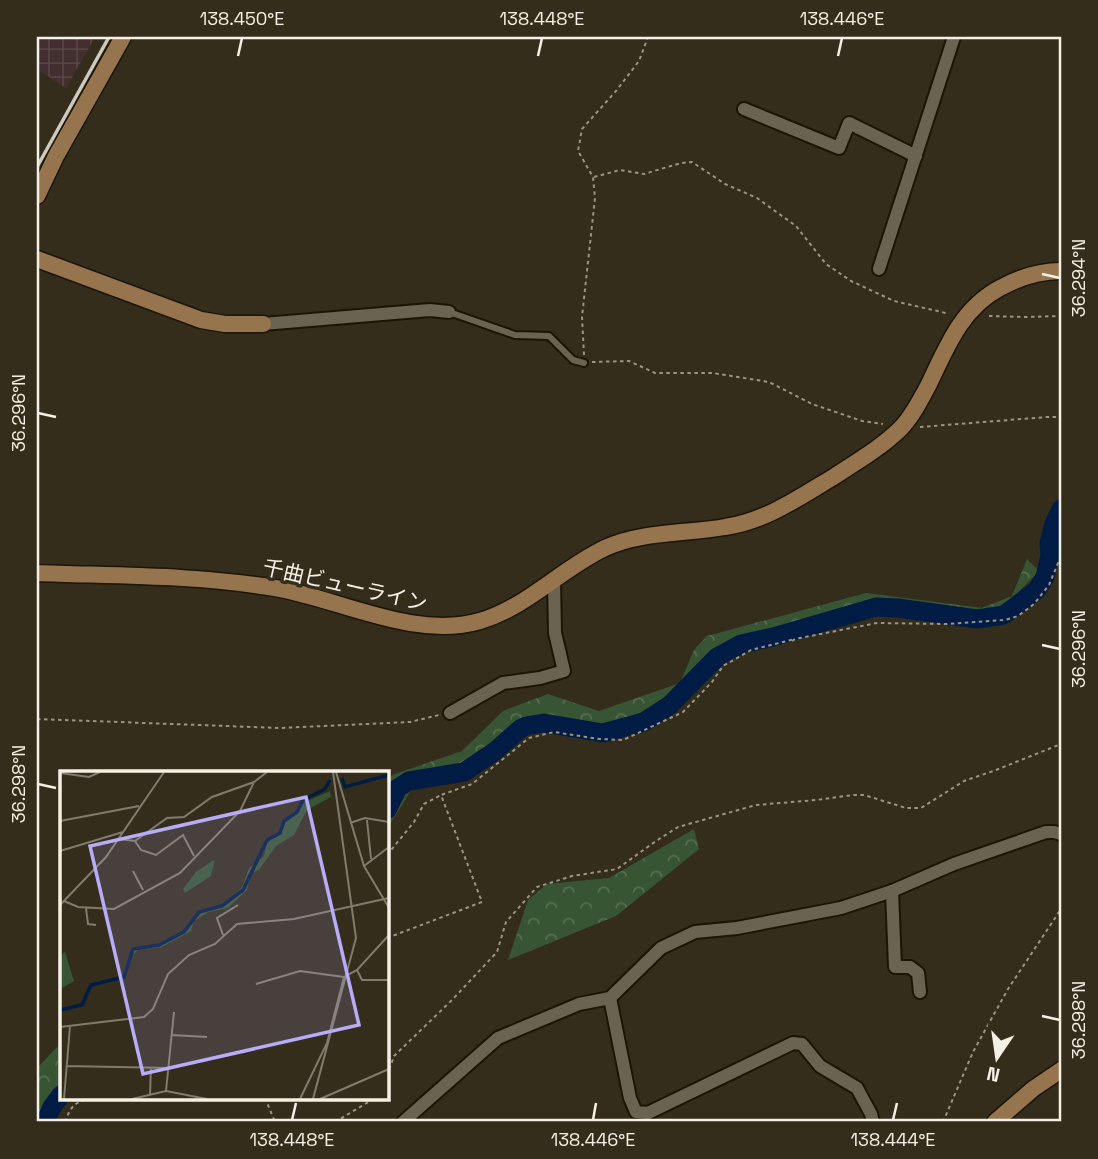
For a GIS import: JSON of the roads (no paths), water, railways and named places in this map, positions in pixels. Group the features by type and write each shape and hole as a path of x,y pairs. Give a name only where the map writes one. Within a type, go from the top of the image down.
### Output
{"street":[{"path":"37,196 56,156 123,37"},
{"path":"879,269 954,37"},
{"path":"744,109 839,148 849,123 916,156"},
{"path":"37,259 201,320 225,324 263,324 430,310 449,312"},
{"name":"千曲ビューライン","path":"37,573 194,579 253,585 277,588 428,626 477,622 529,598 586,559 624,541 744,523 788,505 866,457 902,427 918,405 956,328 975,305 989,294 1027,275 1061,271"},
{"path":"450,713 503,683 540,678 564,671 555,633 554,580"},
{"path":"402,1122 498,1038 579,1004 610,998 661,948 695,932 749,926 841,908 1046,832 1061,834"},
{"path":"892,891 895,967 910,967 918,973 920,992"},
{"path":"610,998 630,1098 636,1111 648,1113 793,1043 802,1044 820,1066 857,1088 873,1122"},
{"path":"995,1122 1033,1089 1061,1070"}],"lane":[{"path":"449,312 515,335 549,336 573,360 584,363"}],"waterway":[{"path":"388,808 398,788 409,781 464,772 526,726 544,723 603,733 644,722 670,705 717,657 741,644 876,607 977,619 1004,615 1037,590 1045,577 1050,555 1049,543 1061,509"},
{"path":"45,1122 60,1096"}],"railway":[{"path":"37,167 109,37"}]}
